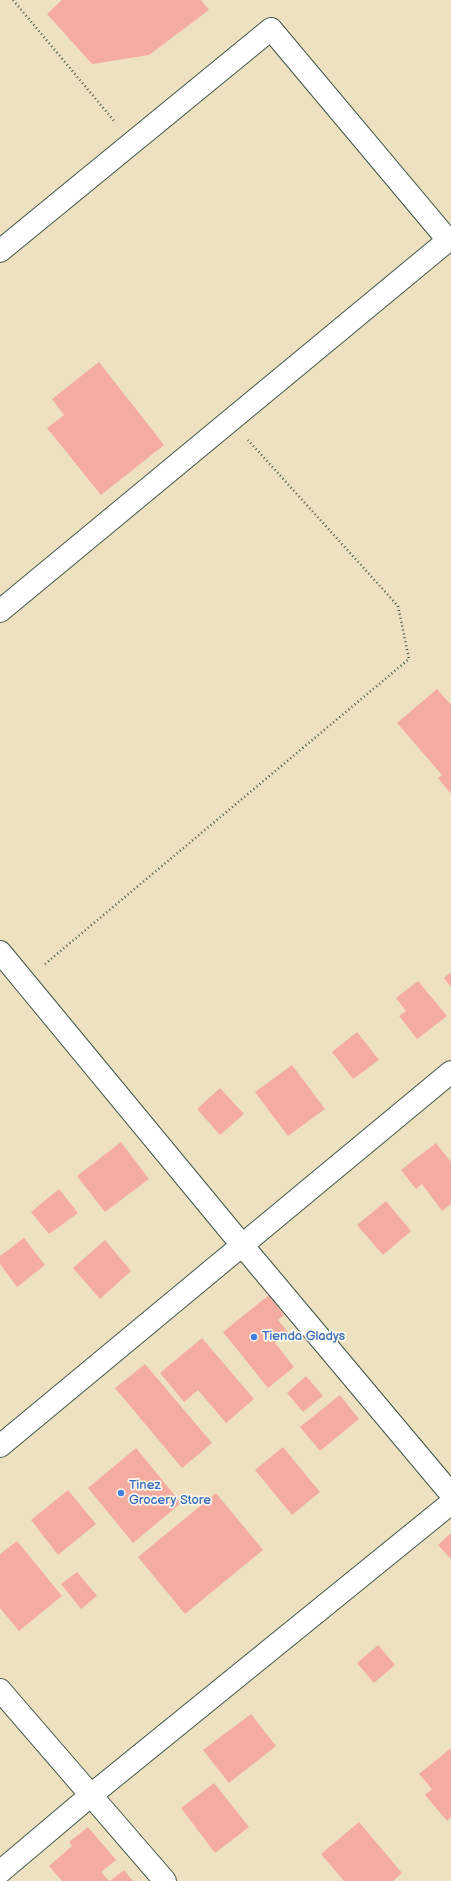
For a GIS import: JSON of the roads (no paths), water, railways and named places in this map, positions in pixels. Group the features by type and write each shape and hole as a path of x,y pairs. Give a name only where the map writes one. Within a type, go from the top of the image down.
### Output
{"street":[{"path":"0,250 271,29 450,239 0,611"},
{"path":"0,952 242,1245 451,1494"},
{"path":"0,1446 451,1072"},
{"path":"0,1872 90,1796 451,1503"},
{"path":"0,1690 165,1881"}],"place":[{"name":"Tienda Gladys","path":"254,1337"},
{"name":"Tinez Grocery Store","path":"121,1493"}]}
